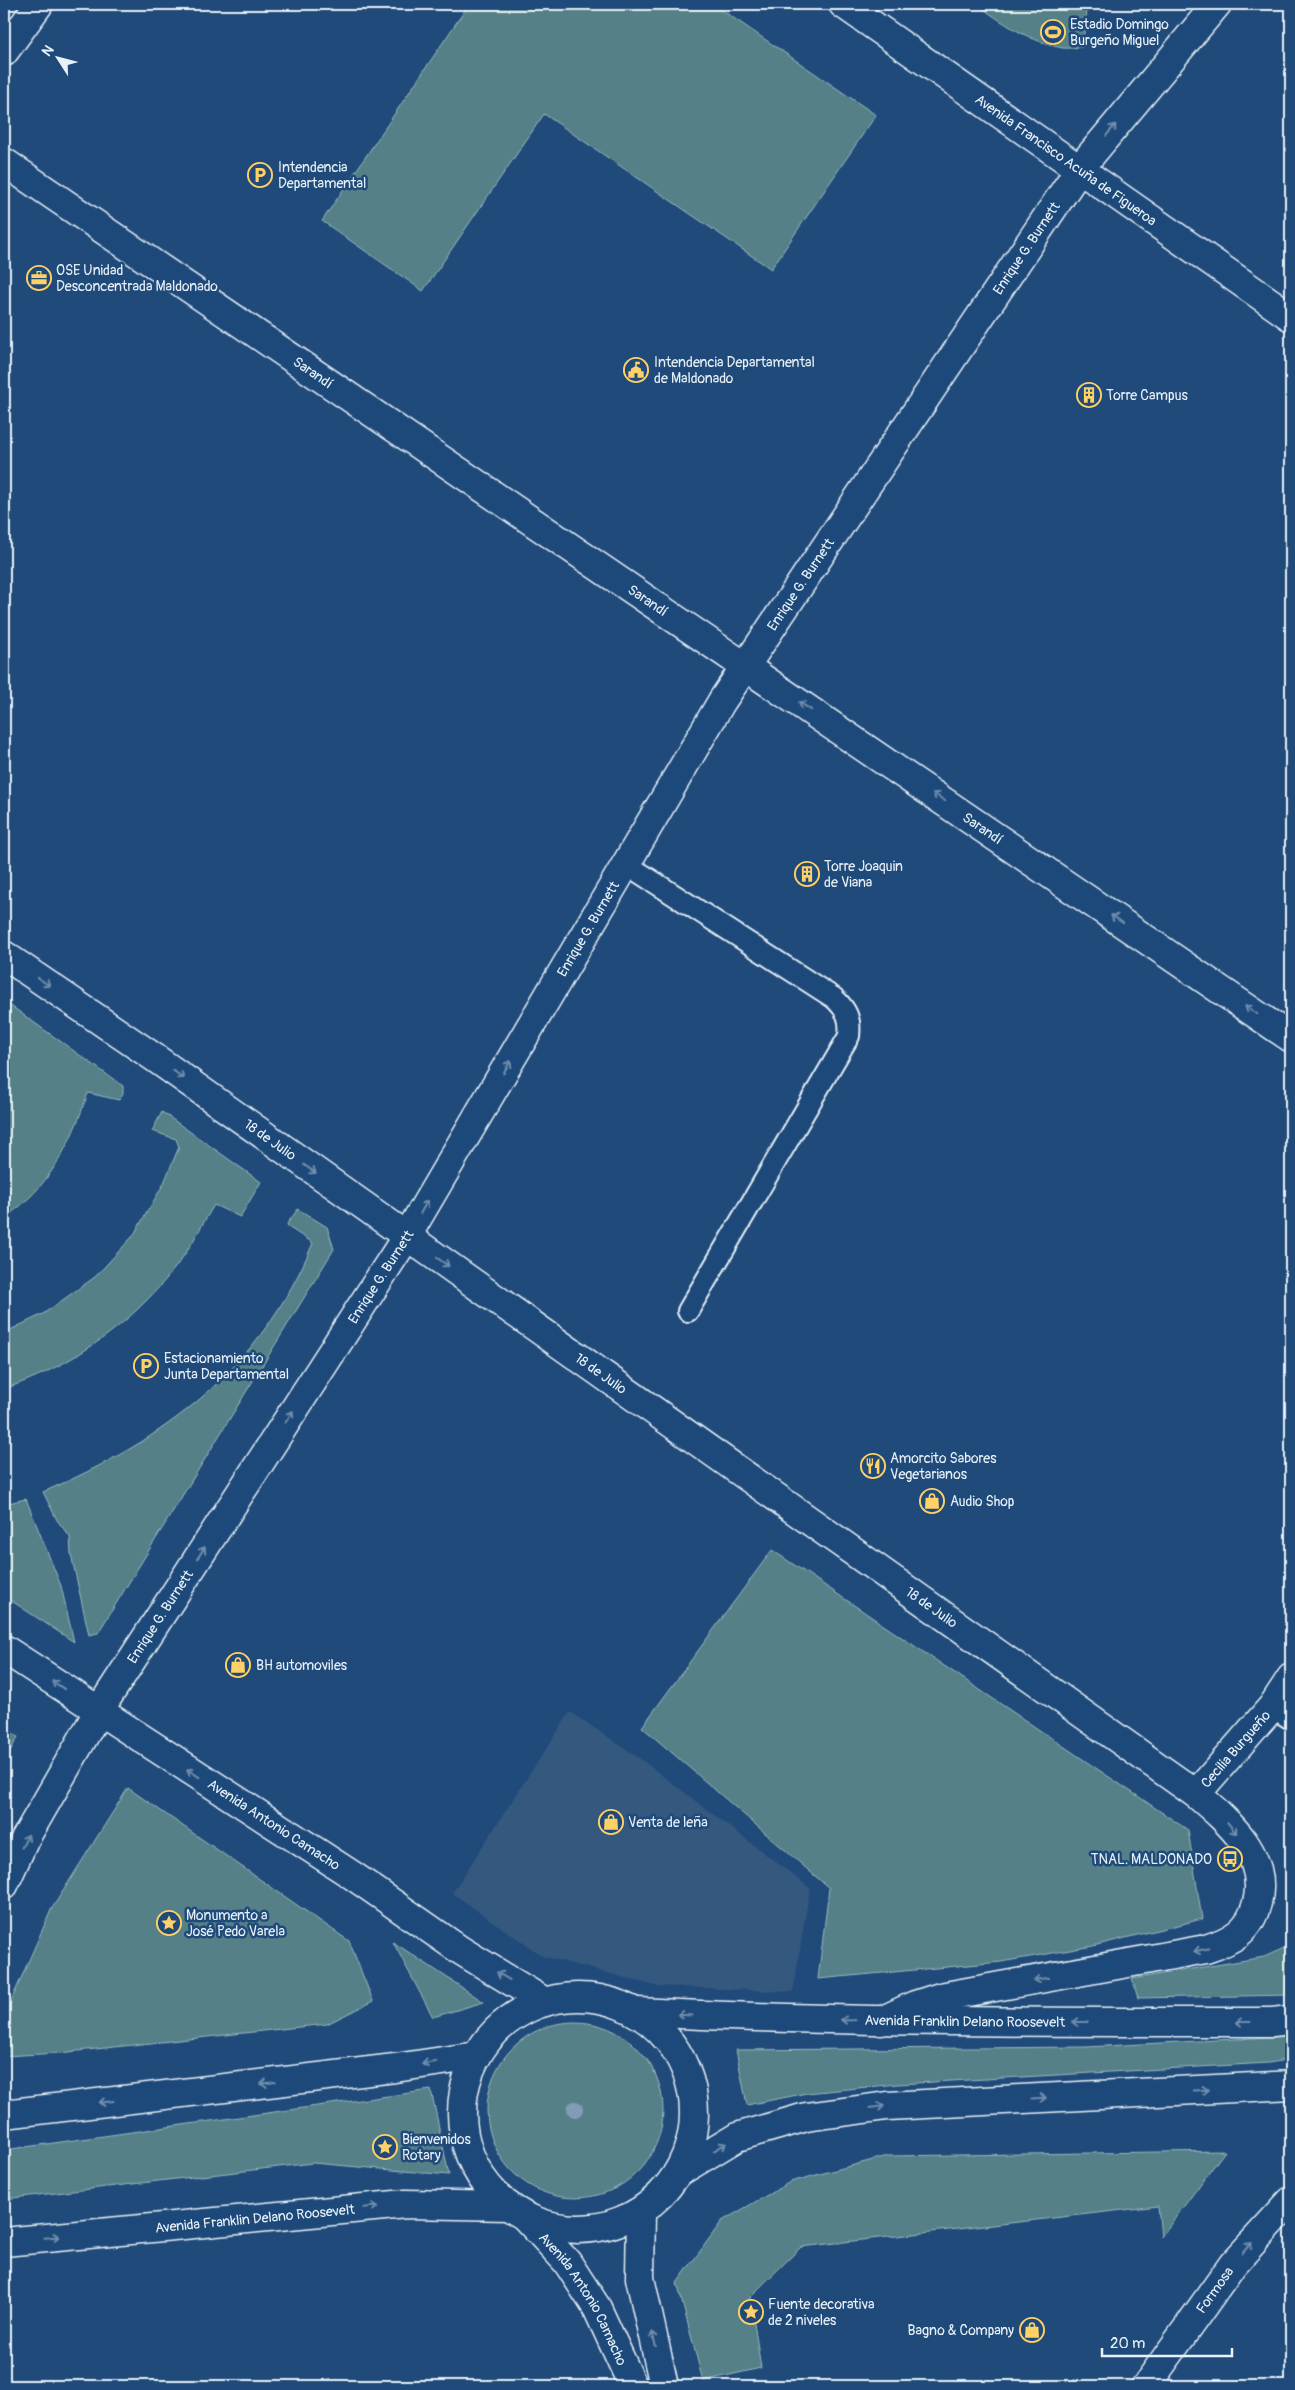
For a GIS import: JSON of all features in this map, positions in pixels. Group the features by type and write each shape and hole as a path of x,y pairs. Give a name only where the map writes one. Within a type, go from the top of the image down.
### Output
{"street":[{"path":"4,52 39,4"},
{"name":"Avenida Francisco Acuña de Figueroa","path":"843,4 1291,316"},
{"name":"Enrique G. Burnett","path":"4,1885 25,1839 98,1712 407,1236 722,701 1080,168 1217,4"},
{"name":"Sarandí","path":"4,162 1291,1038"},
{"name":"18 de Julio","path":"4,955 407,1236 1196,1794 1224,1818 1249,1849 1258,1870 1259,1893 1255,1912 1238,1935 1226,1943 1206,1950 940,1997 916,2005 881,2021"},
{"name":"Avenida Antonio Camacho","path":"4,1649 98,1712 352,1875 460,1950 545,2002"},
{"name":"Cecilia Burgueño","path":"1196,1794 1282,1713 1291,1678"},
{"name":"Avenida Antonio Camacho","path":"633,2386 597,2308 567,2262 484,2182 469,2153 462,2120 465,2087 477,2056 494,2033 518,2014 545,2002 576,1996 608,2000 637,2012"},
{"path":"637,2012 665,2036 685,2066 694,2101 692,2138 678,2172"},
{"name":"Avenida Franklin Delano Roosevelt","path":"637,2012 740,2018 881,2021 1272,2022 1291,2020"},
{"path":"4,2114 395,2068 477,2056"},
{"path":"678,2172 737,2137 806,2116 887,2106 1291,2085"},
{"name":"Avenida Franklin Delano Roosevelt","path":"4,2242 406,2204 517,2212 578,2230 611,2225 641,2211 662,2193 678,2172"},
{"name":"Formosa","path":"1146,2386 1233,2264 1291,2201"},
{"path":"641,2211 640,2278 664,2386"}],"lane":[{"path":"626,864 834,998 845,1008 850,1023 849,1036 688,1310"}],"shaded area":[{"name":"Venta de leña","path":"570,1712 638,1757 810,1888 793,1992 656,1986 542,1956 452,1893"}],"green space":[{"path":"469,4 713,4 876,115 771,269 544,114 423,291 322,221"},
{"name":"Estadio Domingo Burgeño Miguel","path":"977,4 1088,4 1082,47 1063,48 1040,42 1006,25"},
{"path":"4,1001 123,1086 123,1094 119,1100 88,1093 74,1129 57,1163 34,1193 4,1218"},
{"path":"162,1112 261,1182 240,1217 214,1205 189,1248 168,1277 127,1319 81,1353 31,1379 4,1389 4,1333 43,1314 95,1277 133,1236 163,1185 179,1147 176,1139 152,1131"},
{"path":"298,1209 327,1227 334,1249 98,1633 89,1635 71,1554 70,1537 57,1520 43,1492 88,1472 130,1449 169,1424 204,1395 237,1363 266,1328 291,1288 313,1243 288,1227 287,1224"},
{"path":"26,1499 61,1586 74,1642 4,1596 4,1504"},
{"path":"772,1550 1188,1830 1202,1919 1093,1946 1001,1962 818,1979 829,1888 642,1727"},
{"path":"4,1727 18,1737 4,1762"},
{"path":"128,1788 349,1941 373,2001 327,2024 59,2053 4,2056 4,2017 51,1910"},
{"path":"393,1942 484,2002 433,2017"},
{"path":"1291,1945 1291,1995 1138,1998 1132,1979 1264,1957"},
{"path":"566,2022 584,2022 609,2028 624,2036 638,2047 649,2061 657,2076 662,2093 662,2127 657,2144 649,2159 638,2173 624,2184 601,2195 584,2198 566,2198 541,2192 526,2184 512,2173 501,2159 490,2136 487,2119 487,2101 493,2076 501,2061 512,2047 526,2036 549,2025"},
{"path":"1291,2036 1291,2059 1269,2063 898,2084 807,2093 747,2105 736,2050 1086,2047"},
{"path":"431,2090 449,2175 313,2163 4,2199 4,2150"},
{"path":"1225,2151 1161,2237 1158,2206 801,2247 750,2297 761,2368 703,2381 677,2283 722,2221 790,2182 888,2156"}],"place":[{"name":"Estadio Domingo Burgeño Miguel","path":"1053,32"},
{"name":"Intendencia Departamental","path":"260,175"},
{"name":"OSE Unidad Desconcentrada Maldonado","path":"39,278"},
{"name":"Intendencia Departamental de Maldonado","path":"636,370"},
{"name":"Torre Campus","path":"1089,395"},
{"name":"Torre Joaquin de Viana","path":"807,874"},
{"name":"Estacionamiento Junta Departamental","path":"146,1366"},
{"name":"Amorcito Sabores Vegetarianos","path":"873,1466"},
{"name":"Audio Shop","path":"932,1501"},
{"name":"BH automoviles","path":"238,1665"},
{"name":"Venta de leña","path":"611,1822"},
{"name":"TNAL. MALDONADO","path":"1230,1859"},
{"name":"Monumento a José Pedo Varela","path":"169,1923"},
{"name":"Bienvenidos Rotary","path":"385,2147"},
{"name":"Fuente decorativa de 2 niveles","path":"751,2312"},
{"name":"Bagno & Company","path":"1032,2330"}]}
